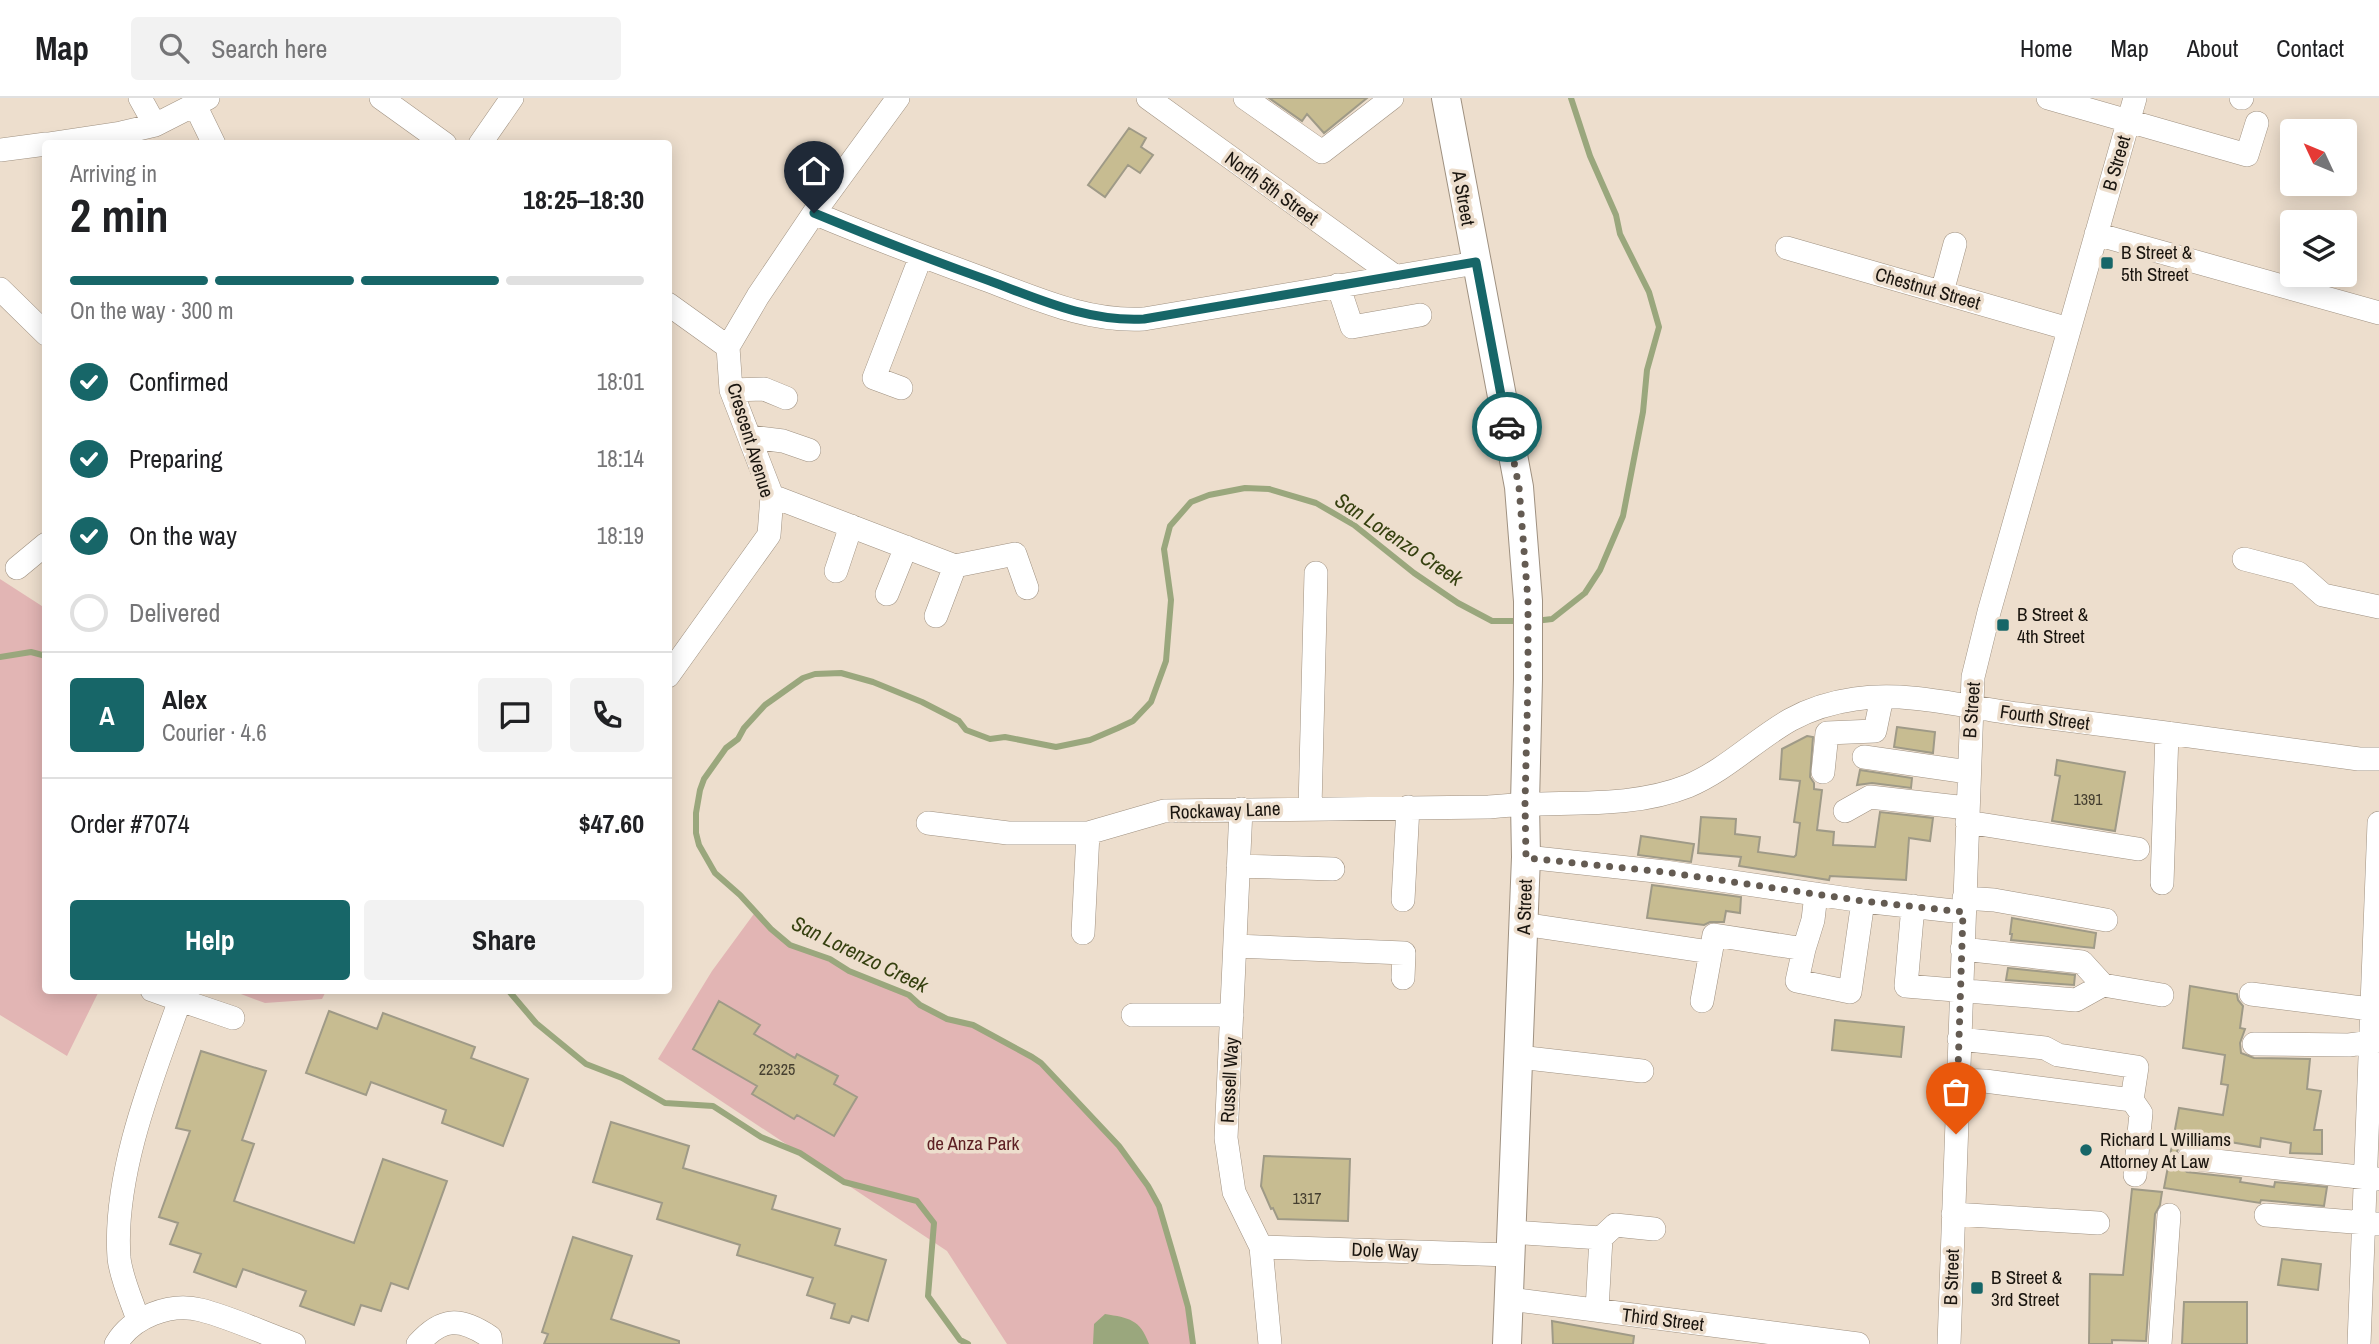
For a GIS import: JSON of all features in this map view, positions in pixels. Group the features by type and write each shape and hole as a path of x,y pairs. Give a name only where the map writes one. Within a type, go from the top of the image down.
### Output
{"main road":[{"name":"A Street","path":"1446,98 1519,487 1528,601 1526,858 1507,1344"}],"street":[{"path":"140,98 155,125"},
{"path":"381,98 439,140"},
{"path":"483,140 512,98"},
{"path":"672,307 728,347 758,296 814,213 898,98"},
{"path":"1245,98 1322,152 1392,98"},
{"path":"2048,98 2247,155 2258,122"},
{"name":"B Street","path":"1949,1344 1973,677 2134,98"},
{"name":"North 5th Street","path":"1152,99 1396,277"},
{"path":"74,140 155,125 202,102 214,140"},
{"path":"0,150 42,145"},
{"path":"814,213 921,256 1078,313 1118,320 1144,319 1476,262"},
{"path":"2096,234 2379,313"},
{"path":"1942,292 1955,244"},
{"name":"Chestnut Street","path":"1787,248 2069,329"},
{"path":"901,388 874,378 921,256"},
{"path":"1338,285 1352,327 1420,315"},
{"path":"0,289 42,330"},
{"name":"Crescent Avenue","path":"672,670 769,535 772,496 731,390 728,347"},
{"path":"731,390 764,389 786,398"},
{"path":"750,437 783,441 809,450"},
{"path":"772,496 955,566 1015,554 1027,588"},
{"path":"836,571 851,526"},
{"path":"17,568 42,547"},
{"path":"887,594 906,547"},
{"path":"2244,559 2298,573 2323,595 2379,607"},
{"path":"936,616 955,566"},
{"path":"1310,808 1316,573"},
{"path":"1827,733 1875,731 1882,697"},
{"name":"Fourth Street","path":"1525,803 1620,802 1659,796 1707,777 1788,721 1826,706 1856,699 1882,697 1911,697 2379,759"},
{"path":"1823,772 1827,733 1826,706"},
{"path":"2162,883 2167,733"},
{"path":"1864,757 1968,772"},
{"path":"1845,811 1870,797 2138,849"},
{"name":"Rockaway Lane","path":"928,823 1008,833 1087,833 1164,811 1489,807 1525,803"},
{"path":"1403,900 1408,807"},
{"name":"Russell Way","path":"1241,809 1226,1138 1234,1192 1261,1247 1270,1344"},
{"path":"2359,1344 2372,1223 2375,1041 2370,1009 2379,823"},
{"path":"1083,933 1087,833"},
{"path":"1526,858 1665,872 1913,906 1964,905 1994,900 2106,920"},
{"path":"1238,866 1333,869"},
{"path":"1816,894 1797,981 1850,992 1863,901"},
{"path":"1913,906 1906,986 2076,1000 2104,985"},
{"path":"1523,924 1558,927 1710,952"},
{"path":"1702,1002 1714,935 1804,949"},
{"path":"1235,946 1404,953 1404,978"},
{"path":"1962,949 2082,962 2104,985 2162,995"},
{"path":"163,994 233,1018"},
{"path":"2251,994 2370,1009"},
{"path":"138,1320 119,1261 120,1201 144,1101 180,1000"},
{"path":"1133,1016 1232,1015"},
{"path":"1959,1038 2045,1048 2058,1055 2137,1067 2132,1100 2141,1113 2135,1175"},
{"path":"2254,1044 2349,1045 2375,1041"},
{"path":"1518,1057 1642,1071"},
{"path":"1958,1080 2132,1100"},
{"path":"2198,1153 2372,1173"},
{"path":"1953,1214 2098,1223"},
{"path":"2160,1344 2169,1214"},
{"path":"2266,1215 2372,1223"},
{"path":"1597,1310 1601,1238 1615,1225 1654,1229"},
{"name":"Dole Way","path":"1261,1247 1510,1243 1601,1238"},
{"name":"Third Street","path":"1509,1299 1858,1344"},
{"path":"116,1344 121,1335 138,1320 166,1310 199,1309 294,1344"},
{"path":"418,1344 432,1328 450,1322 469,1324 489,1336 491,1344"}],"green space":[{"path":"0,579 42,606 42,994 98,994 67,1056 0,1015"},
{"name":"de Anza Park","path":"756,911 771,929 790,945 830,959 849,971 909,995 920,1005 947,1019 973,1025 1041,1063 1119,1146 1159,1206 1189,1308 1193,1344 1007,1344 947,1251 658,1059 712,971"},
{"path":"241,994 324,994 322,999 265,1003"}],"shaded area":[{"path":"1105,1314 1133,1321 1142,1329 1149,1344 1093,1344 1094,1324"}],"building":[{"path":"1269,98 1367,98 1324,133 1307,114 1302,121"},
{"path":"1129,128 1146,138 1141,147 1153,155 1140,173 1128,165 1105,197 1088,185"},
{"path":"1897,727 1935,732 1933,753 1894,747"},
{"path":"1807,736 1813,737 1810,777 1814,789 1822,790 1817,830 1834,832 1833,845 1875,847 1880,812 1933,818 1930,841 1909,838 1906,880 1830,876 1829,880 1739,866 1741,857 1698,853 1701,817 1736,819 1735,834 1760,837 1758,852 1794,857 1796,855 1800,823 1794,822 1800,781 1780,779 1782,749"},
{"path":"2057,760 2125,772 2115,831 2052,821 2060,776 2055,775"},
{"path":"1860,770 1912,778 1911,788 1872,783 1857,785"},
{"path":"1641,836 1694,844 1691,862 1638,855"},
{"path":"1652,885 1741,897 1740,913 1726,911 1724,922 1704,925 1647,918"},
{"path":"2012,918 2096,933 2094,948 2011,940"},
{"path":"2008,968 2075,975 2074,985 2006,980"},
{"path":"2190,986 2237,994 2243,1006 2240,1028 2245,1029 2240,1043 2241,1053 2254,1058 2310,1059 2307,1089 2321,1091 2314,1130 2322,1130 2322,1154 2290,1153 2291,1143 2261,1138 2260,1147 2200,1137 2199,1145 2184,1145 2178,1149 2175,1157 2177,1164 2187,1172 2241,1178 2240,1182 2274,1187 2275,1182 2327,1187 2324,1206 2261,1200 2260,1203 2164,1188 2179,1108 2223,1115 2228,1085 2221,1084 2225,1055 2183,1048"},
{"path":"719,1001 760,1025 754,1034 795,1058 797,1054 838,1076 834,1084 857,1097 834,1136 797,1115 794,1119 752,1094 757,1086 693,1049"},
{"path":"329,1011 377,1029 383,1013 475,1047 471,1058 528,1079 503,1146 442,1123 446,1110 371,1082 366,1095 306,1073"},
{"path":"1835,1020 1904,1027 1901,1057 1832,1050"},
{"path":"201,1051 266,1071 242,1140 254,1144 234,1201 354,1243 383,1159 447,1181 408,1289 391,1283 381,1311 361,1305 354,1325 300,1306 306,1291 243,1269 236,1287 194,1272 201,1254 170,1244 178,1223 159,1217 190,1131 176,1128"},
{"path":"611,1122 689,1146 683,1168 776,1196 772,1209 840,1229 835,1245 886,1260 868,1321 852,1316 849,1323 831,1318 835,1304 807,1295 813,1278 737,1255 740,1245 657,1219 662,1203 593,1182"},
{"path":"1264,1156 1350,1159 1348,1221 1278,1219 1261,1186"},
{"path":"2132,1189 2162,1192 2155,1214 2146,1341 2112,1340 2112,1344 2089,1344 2090,1274 2123,1275"},
{"path":"573,1237 632,1256 611,1319 679,1341 679,1344 544,1344 548,1334 542,1332"},
{"path":"2282,1259 2321,1264 2318,1290 2278,1285"},
{"path":"2184,1302 2247,1302 2247,1344 2182,1344"},
{"path":"1552,1321 1634,1336 1633,1344 1553,1344"}],"waterway":[{"name":"San Lorenzo Creek","path":"1535,621 1552,619 1585,593 1600,570 1623,516 1643,412 1647,370 1659,327 1649,292 1620,234 1616,215 1590,156 1571,98"},
{"name":"San Lorenzo Creek","path":"1193,1344 1188,1307 1159,1206 1119,1146 1041,1063 1032,1057 973,1025 947,1019 920,1005 909,995 849,971 830,959 790,945 771,929 740,895 715,873 699,845 696,813 704,779 726,748 738,739 744,728 765,705 803,678 815,674 841,673 873,682 922,702 959,721 966,730 990,739 1005,737 1056,747 1090,740 1133,721 1151,702 1166,661 1171,600 1164,549 1170,526 1191,502 1209,495 1245,488 1269,489 1316,503 1354,525 1414,573 1458,603 1492,621 1520,621"},
{"path":"0,657 31,652 42,655"},
{"path":"511,994 536,1023 586,1064 622,1078 665,1103 713,1106 761,1137 800,1153 844,1182 917,1201 934,1223 928,1296 960,1340 968,1344"}],"way so far":[{"path":"1507,427 1519,487 1528,601 1526,858 1665,872 1863,901 1963,912 1956,1134"}],"place":[{"name":"B Street & 5th Street","path":"2107,263"},
{"name":"B Street & 4th Street","path":"2003,625"},
{"name":"Richard L Williams Attorney At Law","path":"2086,1150"},
{"name":"B Street & 3rd Street","path":"1977,1288"}],"route":[{"path":"814,213 921,256 1078,313 1118,320 1144,319 1476,262 1507,427"}]}
